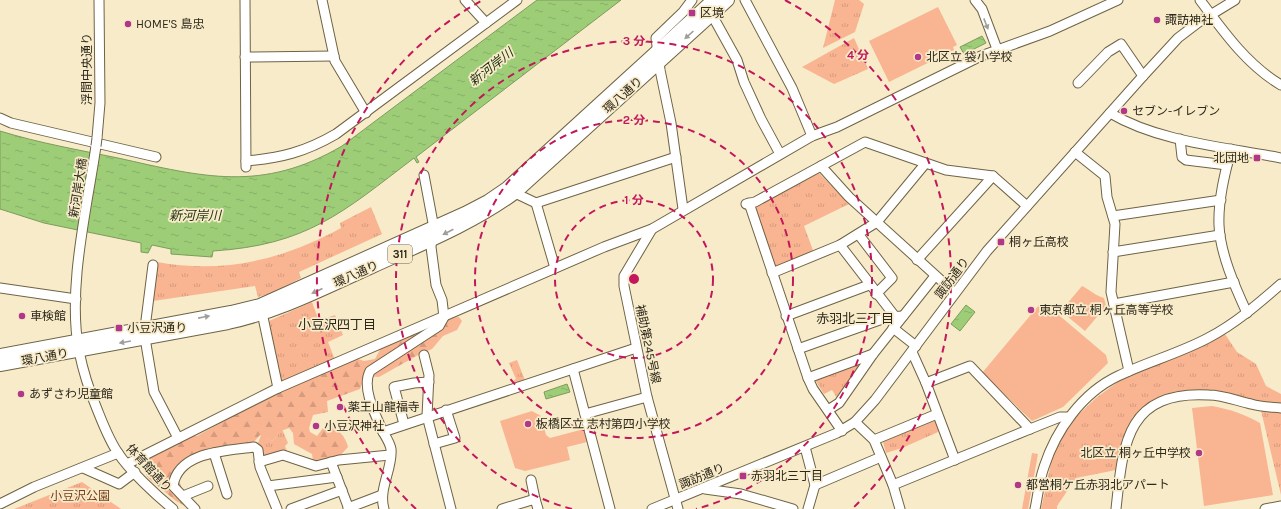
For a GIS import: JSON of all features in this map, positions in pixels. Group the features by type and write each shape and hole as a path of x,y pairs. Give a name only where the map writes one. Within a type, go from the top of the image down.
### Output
{"main road":[{"name":"環八通り","path":"432,234 508,188 713,0"},
{"name":"環八通り","path":"0,365 79,346 145,334 228,323 262,310 432,234 495,208 515,193 728,0"},
{"name":"環八通り","path":"0,355 79,346"}],"street":[{"name":"浮間中央通り","path":"98,138 100,103 99,0"},
{"path":"245,0 246,164 274,159 304,150 336,134 518,0"},
{"path":"322,0 335,61 366,113"},
{"path":"465,0 486,23"},
{"path":"685,210 659,62 657,35 684,12 692,0"},
{"path":"745,0 792,88 812,136"},
{"path":"975,0 982,10 997,49"},
{"name":"補助第245号線","path":"678,509 647,397 626,302 624,276 652,229 812,136 837,127 997,49 1050,31 1118,0"},
{"path":"1200,0 1248,59 1267,76 1281,85"},
{"name":"諏訪通り","path":"676,500 842,431 856,422 869,409 987,251 1143,76 1178,38 1235,0"},
{"path":"712,14 737,60 744,82 761,119 780,154"},
{"path":"1078,83 1108,52 1121,44 1143,76"},
{"path":"246,57 334,56"},
{"path":"1110,113 1135,126 1180,139 1281,158"},
{"path":"0,118 11,123 156,157"},
{"name":"新河岸大橋","path":"76,299 82,242 98,138"},
{"path":"1180,139 1182,156 1186,160 1226,165"},
{"path":"842,431 813,389 808,378 747,204 755,202 865,142 925,164 962,173 993,176 1027,206"},
{"path":"1231,148 1226,165 1218,224 1234,282 1247,313"},
{"path":"1075,152 1106,176 1107,198 1113,216 1115,236 1111,292 1129,371"},
{"path":"515,193 536,203 676,157"},
{"path":"772,273 840,245 877,222 925,164"},
{"path":"821,166 849,197 955,293"},
{"path":"384,509 382,495 391,448 383,432 367,386 368,376 370,371 439,326 444,317 442,300 436,285 432,234 424,175"},
{"path":"917,260 993,176"},
{"path":"1113,216 1221,200"},
{"path":"536,203 556,268"},
{"path":"127,464 278,388 556,268 652,229"},
{"path":"858,235 892,278 876,294"},
{"path":"1113,252 1220,235"},
{"path":"840,245 897,320 914,349 955,460"},
{"path":"153,265 145,334 154,392 178,438"},
{"path":"828,410 839,403 897,320 935,276"},
{"path":"1114,304 1234,282"},
{"path":"1035,509 1043,468 1051,448 1069,417 1083,402 1098,389 1129,371 1208,338 1247,313 1281,284"},
{"path":"786,316 869,285"},
{"path":"0,288 76,299"},
{"name":"体育館通り","path":"76,299 79,346 90,392 118,453 158,497 173,509"},
{"path":"262,310 278,388"},
{"path":"798,349 888,317 897,320"},
{"path":"383,432 427,416 636,348"},
{"path":"808,378 873,354"},
{"path":"424,355 429,376 427,416 451,509"},
{"path":"926,383 970,366 1030,429"},
{"path":"573,369 610,509"},
{"path":"404,424 394,387 429,382"},
{"path":"1116,509 1124,451 1130,432 1148,408 1166,399 1182,396 1209,395 1252,404 1281,408"},
{"path":"585,414 647,397"},
{"path":"434,444 455,438 446,410"},
{"path":"874,440 937,414"},
{"path":"893,486 1060,417 1069,417"},
{"path":"856,422 874,440 893,486 900,509"},
{"path":"195,509 173,486 174,477 185,465 214,453 254,446 258,450 259,462 277,509"},
{"path":"805,447 815,485 808,509"},
{"path":"0,504 34,487 118,453"},
{"path":"214,453 227,494"},
{"path":"259,462 283,455 316,466 331,462 390,455"},
{"path":"815,485 881,457"},
{"path":"331,462 349,508 382,495"},
{"path":"83,468 119,484 135,472"},
{"path":"268,486 337,477"},
{"path":"530,480 538,509"},
{"path":"183,496 208,486"},
{"path":"704,489 741,494 793,509"},
{"path":"291,509 342,490"},
{"path":"502,509 535,499"},
{"path":"652,509 676,500"},
{"path":"1265,509 1281,506"}],"green space":[{"path":"835,0 859,0 864,4 855,32 823,48"},
{"path":"938,7 957,45 953,47 954,50 889,82 869,41"},
{"path":"854,38 868,69 834,84 802,67"},
{"path":"818,172 849,204 804,226 814,253 777,267 773,266 754,206"},
{"path":"371,207 382,234 299,272 301,278 275,292 258,297 255,286 153,301 157,262 206,266 252,262 275,256 319,239 341,228 340,223"},
{"path":"1082,286 1104,298 1106,306 1085,331 1061,311"},
{"path":"312,302 319,321 335,315 343,335 328,342 335,360 284,382 280,381 269,321"},
{"path":"1039,305 1049,314 1054,311 1106,355 1108,363 1063,407 1032,421 982,373"},
{"path":"459,317 462,321 457,330 443,336 432,349 418,355 379,377 365,376 360,389 327,401 328,412 313,415 309,428 310,432 317,436 326,424 340,432 345,439 348,447 338,458 313,461 312,454 294,444 293,433 289,428 278,432 277,436 272,441 260,435 251,445 180,467 179,480 187,505 185,506 176,501 148,478 144,469 149,457 189,437 197,436 269,396 272,396 276,392 303,383 355,358 364,361 375,359 383,344 420,329 433,327 450,318"},
{"path":"1225,334 1237,352 1256,364 1266,386 1281,394 1281,495 1259,402 1204,391 1176,391 1149,403 1133,417 1122,444 1116,470 1076,478 1057,506 1057,509 1041,509 1054,449 1076,417 1096,398 1119,381"},
{"path":"517,360 526,383 515,386 513,381 516,379 509,363"},
{"path":"859,362 860,364 837,398 832,390 824,394 814,378"},
{"path":"1212,406 1236,412 1260,423 1273,495 1204,506 1192,408"},
{"path":"532,411 541,416 546,435 550,438 584,429 587,442 567,447 570,460 525,471 515,468 500,421"},
{"path":"934,419 937,420 940,429 938,432 902,448 886,453 883,442"},
{"path":"282,429 288,443 285,446 289,457 259,462 256,449 261,435 272,441"},
{"path":"1032,453 1038,454 1028,509 1022,509"},
{"name":"小豆沢公園","path":"82,482 121,509 14,509"}],"water":[{"name":"新河岸川","path":"537,0 621,0 416,157 419,162 417,163 414,158 344,210 322,223 299,233 274,242 246,248 213,251 212,257 171,254 171,249 152,245 148,253 141,252 141,243 44,223 0,209 0,131 59,146 178,171 205,175 232,177 258,175 285,170 313,161 342,146"},
{"path":"982,36 986,43 964,54 960,47"},
{"path":"966,305 975,312 960,331 951,324"},
{"path":"567,384 570,392 546,399 544,392"}],"place":[{"name":"区境","path":"692,13"},
{"name":"諏訪神社","path":"1157,20"},
{"name":"HOME'S 島忠","path":"128,24"},
{"name":"北区立 袋小学校","path":"918,57"},
{"name":"セブン-イレブン","path":"1124,111"},
{"name":"北団地","path":"1257,158"},
{"name":"桐ヶ丘高校","path":"1001,242"},
{"name":"東京都立 桐ヶ丘高等学校","path":"1031,310"},
{"name":"車検館","path":"22,316"},
{"name":"小豆沢通り","path":"119,328"},
{"name":"あずさわ児童館","path":"21,394"},
{"name":"薬王山龍福寺","path":"340,407"},
{"name":"板橋区立 志村第四小学校","path":"528,424"},
{"name":"小豆沢神社","path":"316,426"},
{"name":"北区立 桐ヶ丘中学校","path":"1199,453"},
{"name":"赤羽北三丁目","path":"743,476"},
{"name":"都営桐ケ丘赤羽北アパート","path":"1018,485"}],"district":[{"name":"赤羽北三丁目","path":"855,318"},
{"name":"小豆沢四丁目","path":"337,324"}]}
